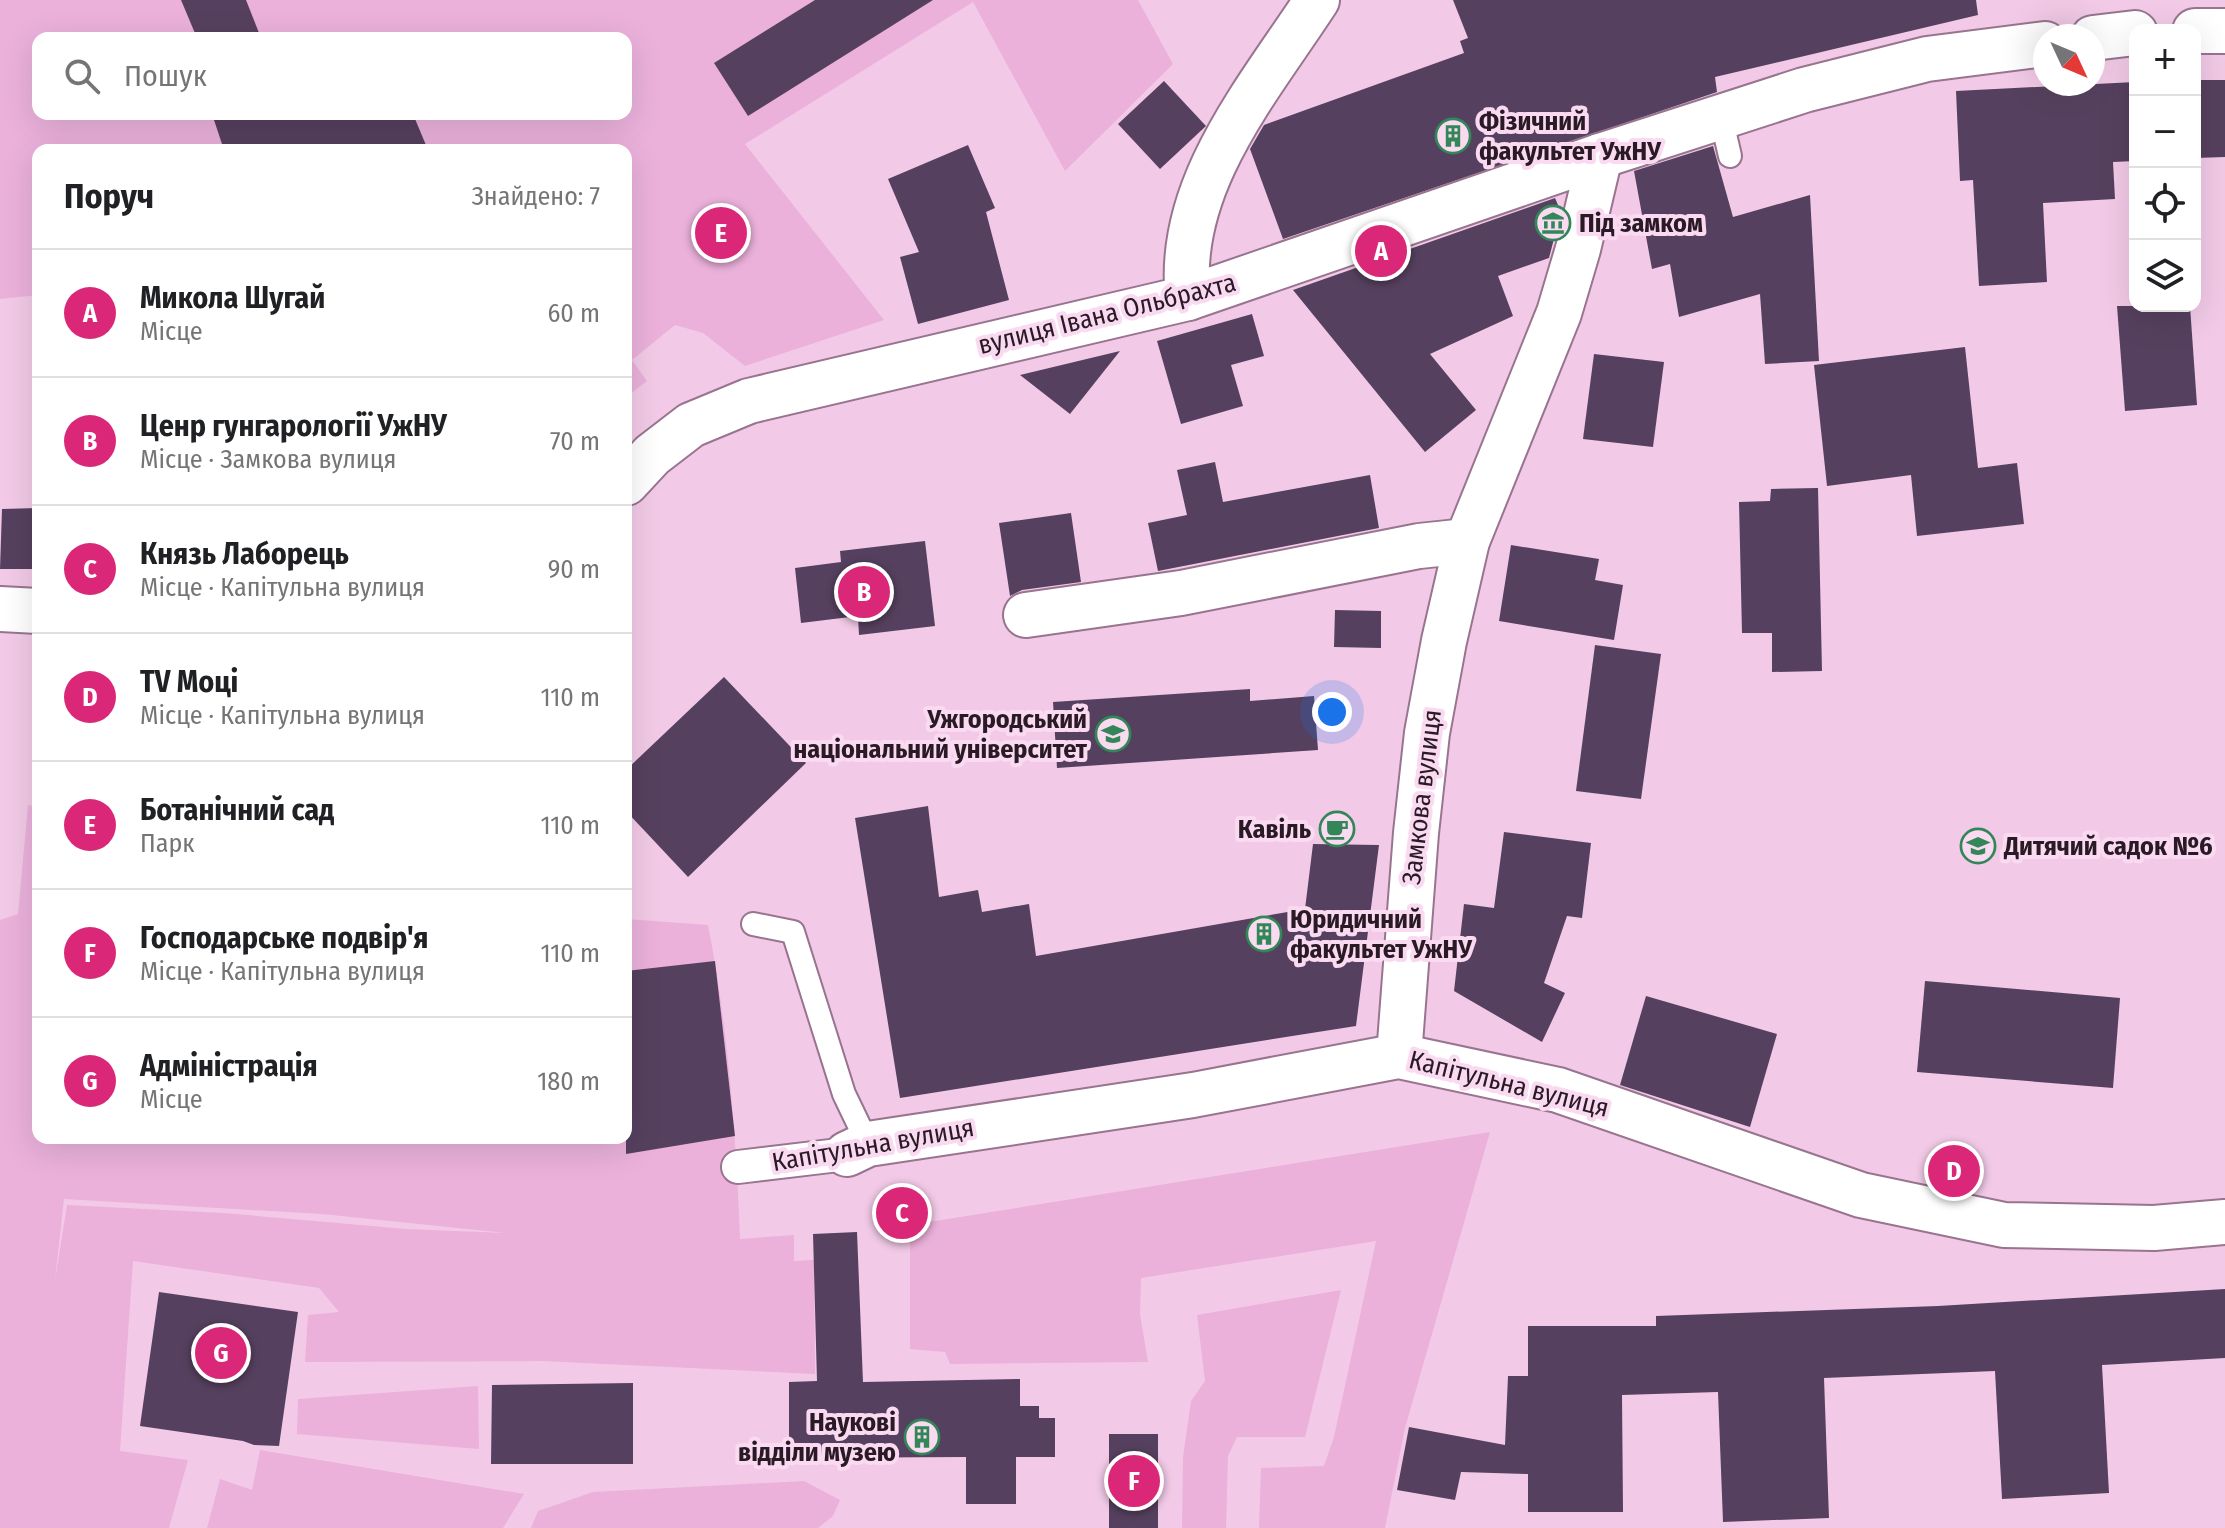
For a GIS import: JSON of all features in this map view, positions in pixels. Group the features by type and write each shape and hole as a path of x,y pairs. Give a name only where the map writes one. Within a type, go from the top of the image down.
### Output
{"street":[{"path":"1188,298 1184,269 1192,216 1226,139 1317,0"},
{"path":"2201,31 2225,31"},
{"path":"2105,37 2129,34"},
{"name":"вулиця Івана Ольбрахта","path":"632,477 652,455 691,425 749,401 1188,298 1600,156 1726,136 1804,90 1927,59 2033,46"},
{"name":"Замкова вулиця","path":"1399,1056 1407,927 1427,733 1444,641 1467,541 1559,313 1600,156"},
{"path":"1026,615 1181,593 1419,546 1467,541"},
{"path":"0,609 32,611"},
{"name":"Капітульна вулиця","path":"738,1167 1193,1095 1399,1056 1558,1090 1861,1195 2004,1225 2154,1228 2225,1222"}],"lane":[{"path":"753,924 793,932 858,1149"}],"shaded area":[{"path":"0,0 1138,0 1173,64 1065,171 973,2 745,144 884,320 745,366 703,333 675,325 632,360 632,144 32,144 32,296 0,299"},
{"path":"632,360 647,381 632,392"},
{"path":"28,805 32,806 32,1144 632,1144 632,919 708,925 730,1081 740,1239 794,1235 794,1261 814,1260 815,1374 542,1361 305,1362 308,1315 339,1312 319,1288 133,1261 120,1451 188,1460 169,1528 0,1528 0,920 18,914","holes":["64,1199 322,1214 506,1233 67,1205 55,1280"]},
{"path":"1490,1132 1405,1428 1385,1528 1259,1528 1261,1468 1324,1466 1334,1437 1376,1241 1141,1278 1140,1314 1148,1362 950,1364 945,1352 910,1349 910,1225"},
{"path":"1341,1290 1305,1437 1237,1437 1228,1456 1226,1528 1182,1528 1183,1457 1191,1401 1205,1381 1197,1315"},
{"path":"478,1386 479,1449 297,1434 298,1399"},
{"path":"260,1450 524,1494 503,1528 207,1528 220,1479 252,1490"},
{"path":"804,1481 840,1500 833,1516 818,1528 531,1528 538,1511 593,1492"}],"building":[{"path":"181,0 246,0 259,32 194,32"},
{"path":"815,0 933,0 748,116 714,63"},
{"name":"Фізичний факультет УжНУ","path":"1453,0 1976,0 1978,15 1715,77 1717,92 1283,239 1250,149 1264,125 1464,53 1460,41 1468,38"},
{"path":"2201,80 2225,80 2225,157 2201,158"},
{"path":"1164,81 1206,126 1160,169 1118,124"},
{"path":"2129,82 2129,161 2113,162 2115,199 2043,203 2047,282 1979,286 1973,180 1960,181 1956,91 2033,87 2033,96 2105,96 2105,84"},
{"path":"214,120 416,120 426,144 222,144"},
{"path":"968,145 995,208 986,212 1009,300 918,324 900,257 919,252 888,179"},
{"path":"1713,146 1733,217 1810,195 1819,361 1765,364 1760,294 1679,317 1670,264 1652,269 1634,171"},
{"path":"1555,198 1561,212 1549,258 1498,276 1513,316 1430,354 1476,410 1425,452 1293,290"},
{"path":"2117,306 2129,306 2129,312 2190,312 2197,405 2125,411"},
{"path":"1252,314 1264,356 1231,365 1243,406 1181,424 1157,341"},
{"path":"1965,347 1978,468 2017,463 2024,524 1917,536 1911,475 1827,486 1814,365"},
{"path":"1120,351 1070,414 1020,375"},
{"path":"1594,354 1664,362 1653,447 1583,439"},
{"path":"1215,462 1223,502 1370,475 1379,528 1158,571 1148,523 1187,515 1177,470"},
{"path":"1818,488 1822,671 1772,672 1772,633 1742,633 1739,502 1770,501 1771,489"},
{"path":"32,508 32,569 0,569 2,509"},
{"path":"1071,513 1081,582 1022,590 1010,596 999,523"},
{"path":"925,541 935,626 859,635 858,616 801,623 795,568 841,562 840,551"},
{"path":"1511,545 1599,559 1595,580 1623,585 1614,640 1499,621"},
{"path":"1335,610 1381,611 1381,648 1334,647"},
{"path":"1595,645 1661,654 1641,799 1576,791"},
{"path":"724,677 806,763 688,877 632,817 632,764"},
{"path":"1250,689 1250,701 1314,696 1318,750 1057,768 1053,702"},
{"name":"Юридичний факультет УжНУ","path":"928,806 939,897 978,890 982,912 1029,904 1036,956 1305,909 1313,844 1379,845 1356,1026 900,1098 855,818"},
{"path":"1504,832 1591,843 1582,918 1567,916 1544,983 1565,993 1542,1042 1454,991 1464,904 1494,908"},
{"path":"715,961 735,1136 626,1154 626,1144 632,1144 632,970"},
{"path":"1925,981 2120,998 2113,1088 1917,1072"},
{"path":"1646,996 1777,1034 1750,1127 1620,1085"},
{"name":"Наукові відділи музею","path":"857,1232 863,1382 1020,1379 1020,1406 1039,1406 1039,1418 1055,1418 1055,1457 1016,1457 1016,1504 966,1504 966,1457 789,1458 789,1382 817,1381 813,1234"},
{"path":"2225,1289 2225,1358 2102,1365 2109,1493 2002,1499 1995,1371 1824,1378 1829,1518 1723,1522 1718,1392 1622,1395 1623,1512 1528,1512 1528,1474 1461,1472 1455,1500 1397,1490 1409,1427 1505,1445 1508,1376 1528,1376 1528,1326 1656,1326 1656,1316 1938,1306"},
{"path":"159,1292 298,1312 279,1446 254,1445 140,1426"},
{"path":"633,1383 633,1464 491,1464 492,1385"},
{"path":"1109,1434 1158,1434 1158,1528 1109,1528"}],"place":[{"name":"Фізичний факультет УжНУ","path":"1453,136"},
{"name":"Під замком","path":"1553,223"},
{"name":"Ботанічний сад","path":"721,233"},
{"name":"Микола Шугай","path":"1381,251"},
{"name":"Ценр гунгарології УжНУ","path":"864,592"},
{"name":"Ужгородський національний університет","path":"1113,734"},
{"name":"Кавіль","path":"1337,829"},
{"name":"Дитячий садок №6","path":"1978,846"},
{"name":"Юридичний факультет УжНУ","path":"1264,934"},
{"name":"TV Моці","path":"1954,1171"},
{"name":"Князь Лаборець","path":"902,1213"},
{"name":"Адміністрація","path":"221,1353"},
{"name":"Наукові відділи музею","path":"922,1437"},
{"name":"Господарське подвір'я","path":"1134,1481"}]}
